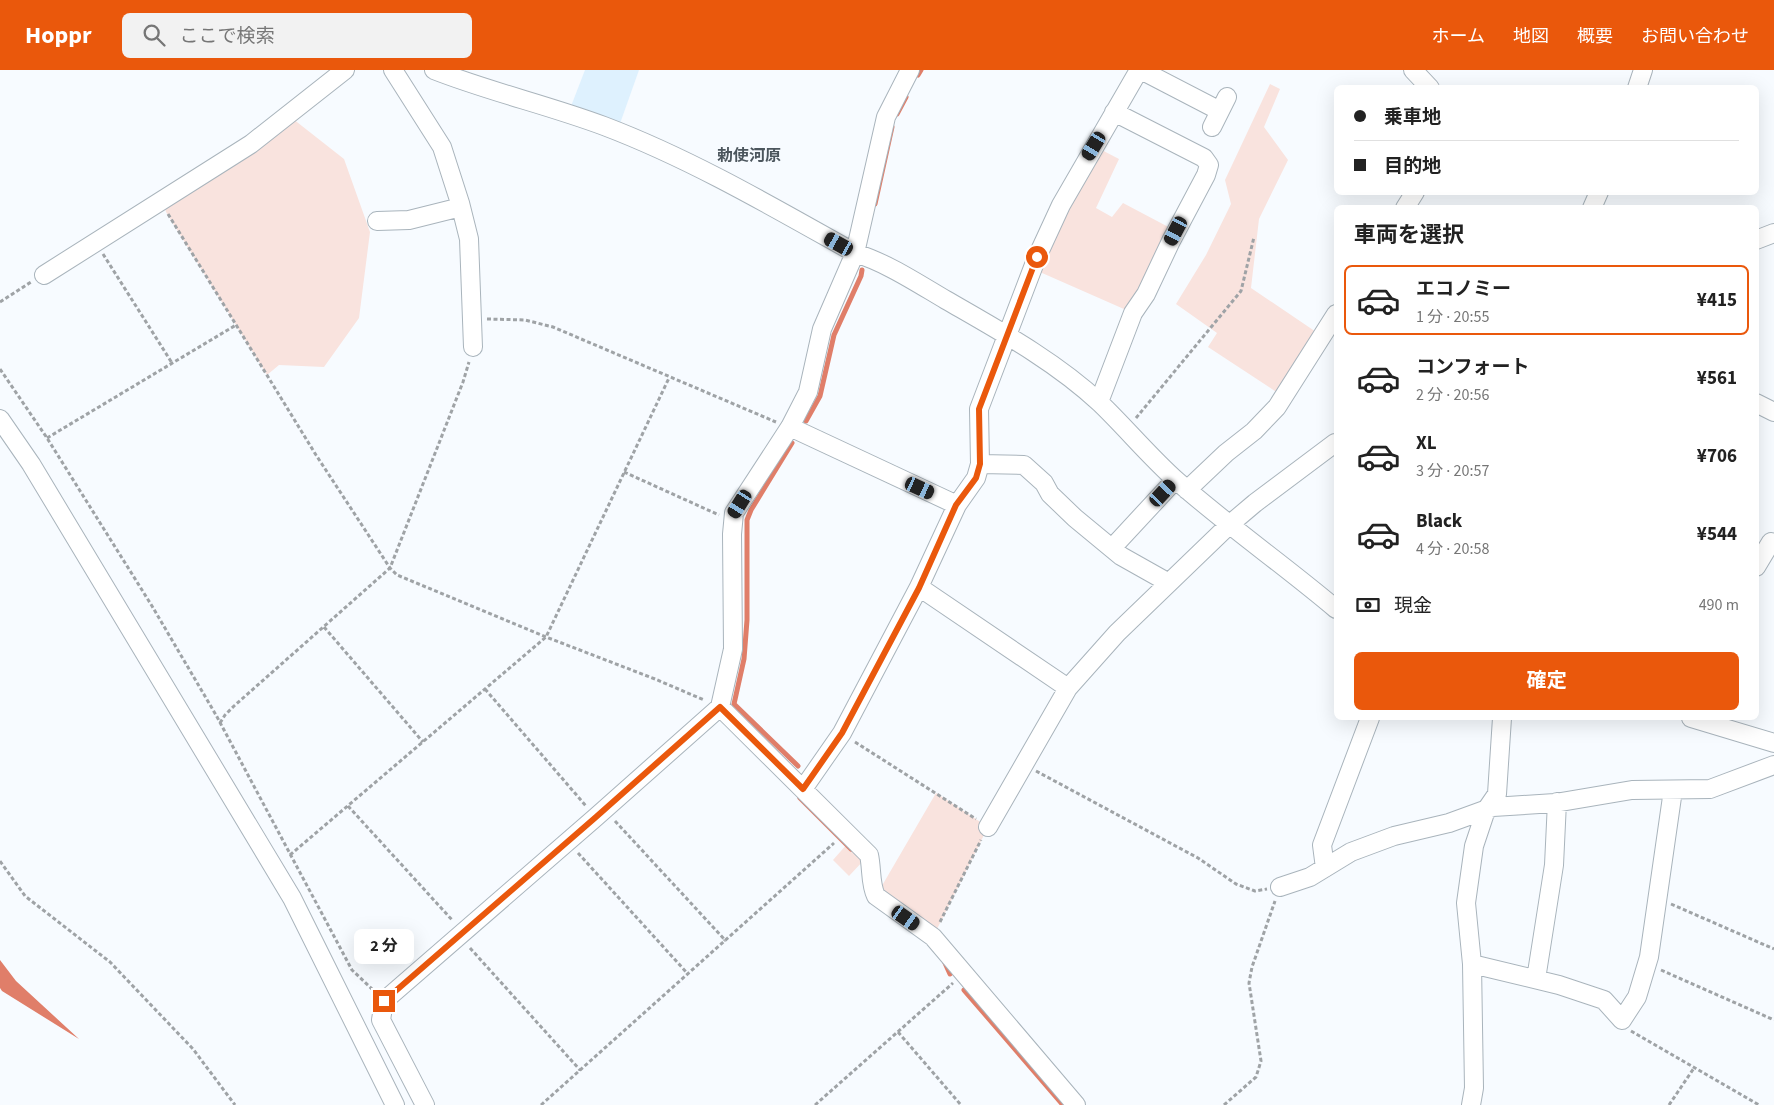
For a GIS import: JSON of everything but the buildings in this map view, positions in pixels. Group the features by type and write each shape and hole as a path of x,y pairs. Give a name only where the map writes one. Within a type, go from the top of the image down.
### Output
{"street":[{"path":"44,274 251,144 345,70"},
{"path":"393,70 442,147 461,207 469,239 473,347"},
{"path":"434,70 511,97 587,120 663,151 753,196 855,253 867,257 915,282 1007,335 1054,366 1098,402 1181,485 1229,526 1334,607"},
{"path":"425,1105 381,1020 384,1001 568,842 720,707 733,649 732,534 734,513 790,427 808,392 822,329 855,253 886,117 910,70"},
{"path":"803,789 842,733 919,588 956,505 976,478 980,464 979,409 1037,257 1061,205 1140,70 1224,104 1212,127"},
{"path":"1413,70 1427,85"},
{"path":"1638,85 1643,70"},
{"path":"1098,402 1133,313 1146,294 1170,241 1206,175 1208,166 1204,158 1114,112"},
{"path":"377,222 409,220 461,207"},
{"path":"1759,239 1774,233"},
{"path":"1112,548 1181,485 1254,431 1277,407 1334,317"},
{"path":"1759,404 1774,412"},
{"path":"0,419 31,464 292,898 395,1105"},
{"path":"790,427 956,505"},
{"path":"988,827 1068,688 1116,633 1255,503 1334,444"},
{"path":"980,464 1024,465 1044,483 1050,494 1075,518 1121,556 1169,583"},
{"path":"1759,561 1770,537"},
{"path":"919,588 1068,688"},
{"path":"720,707 869,855 872,868 873,890 876,896 933,937 1076,1105"},
{"path":"1325,868 1322,845 1369,720"},
{"path":"1471,1105 1474,1088 1472,964 1466,903 1474,846 1486,810 1497,794 1502,720"},
{"path":"1698,720 1773,740"},
{"path":"1280,887 1310,877 1351,852 1394,836 1449,823 1493,807 1557,802 1632,790 1710,789 1774,765"},
{"path":"1472,964 1559,985 1604,1000 1622,1020 1637,998 1647,964 1673,790"},
{"path":"1536,979 1554,865 1557,802"}],"path":[{"path":"163,199 166,212 316,456 390,568 397,575 720,707"},
{"path":"1126,430 1241,291 1254,237"},
{"path":"96,242 172,363"},
{"path":"0,302 44,274"},
{"path":"472,319 525,320 553,327 669,378 790,427"},
{"path":"47,438 236,325"},
{"path":"220,723 234,706 390,568 463,382 473,347"},
{"path":"0,369 47,438 152,606 220,723 352,970 384,1001"},
{"path":"290,855 546,637 669,378"},
{"path":"624,472 733,522"},
{"path":"324,627 423,742"},
{"path":"485,689 600,813 725,940"},
{"path":"842,733 988,827 933,937"},
{"path":"1023,764 1198,858 1236,884 1255,890 1280,887 1252,967 1249,983 1261,1062 1256,1077 1224,1105"},
{"path":"348,806 580,1070"},
{"path":"541,1105 845,832"},
{"path":"568,842 687,974"},
{"path":"0,861 24,896 110,962 193,1049 235,1105"},
{"path":"1658,898 1774,949"},
{"path":"1647,964 1774,1020"},
{"path":"815,1105 963,974"},
{"path":"1622,1020 1623,1027 1759,1105"},
{"path":"898,1032 961,1105"},
{"path":"1669,1105 1694,1068"}],"shaded area":[{"path":"585,70 639,70 617,132 568,114"},
{"path":"1270,84 1280,89 1264,127 1288,160 1259,219 1251,288 1322,336 1284,397 1208,347 1217,333 1176,304 1206,255 1231,204 1225,180"},
{"path":"288,115 344,159 370,232 359,318 324,367 279,365 267,375 166,212 163,199"},
{"path":"1094,146 1119,159 1096,208 1112,217 1123,203 1176,231 1133,313 1033,269"},
{"path":"936,793 988,827 933,937 876,896"},
{"path":"848,843 865,859 849,876 833,860"},
{"path":"0,960 16,981 79,1039 2,991 0,988"}],"waterway":[{"path":"918,75 921,70"},
{"path":"897,114 906,97"},
{"path":"875,204 892,127"},
{"path":"806,421 820,396 834,335 862,270"},
{"path":"792,443 751,510 747,520 747,620 744,659 734,704 798,766"},
{"path":"800,798 851,849"},
{"path":"945,963 950,974"},
{"path":"964,990 1063,1105"}],"district":[{"name":"勅使河原","path":"749,155"}],"route":[{"path":"384,1001 720,707 803,789 842,733 919,588 956,505 976,478 980,464 979,409 1037,257"}]}
